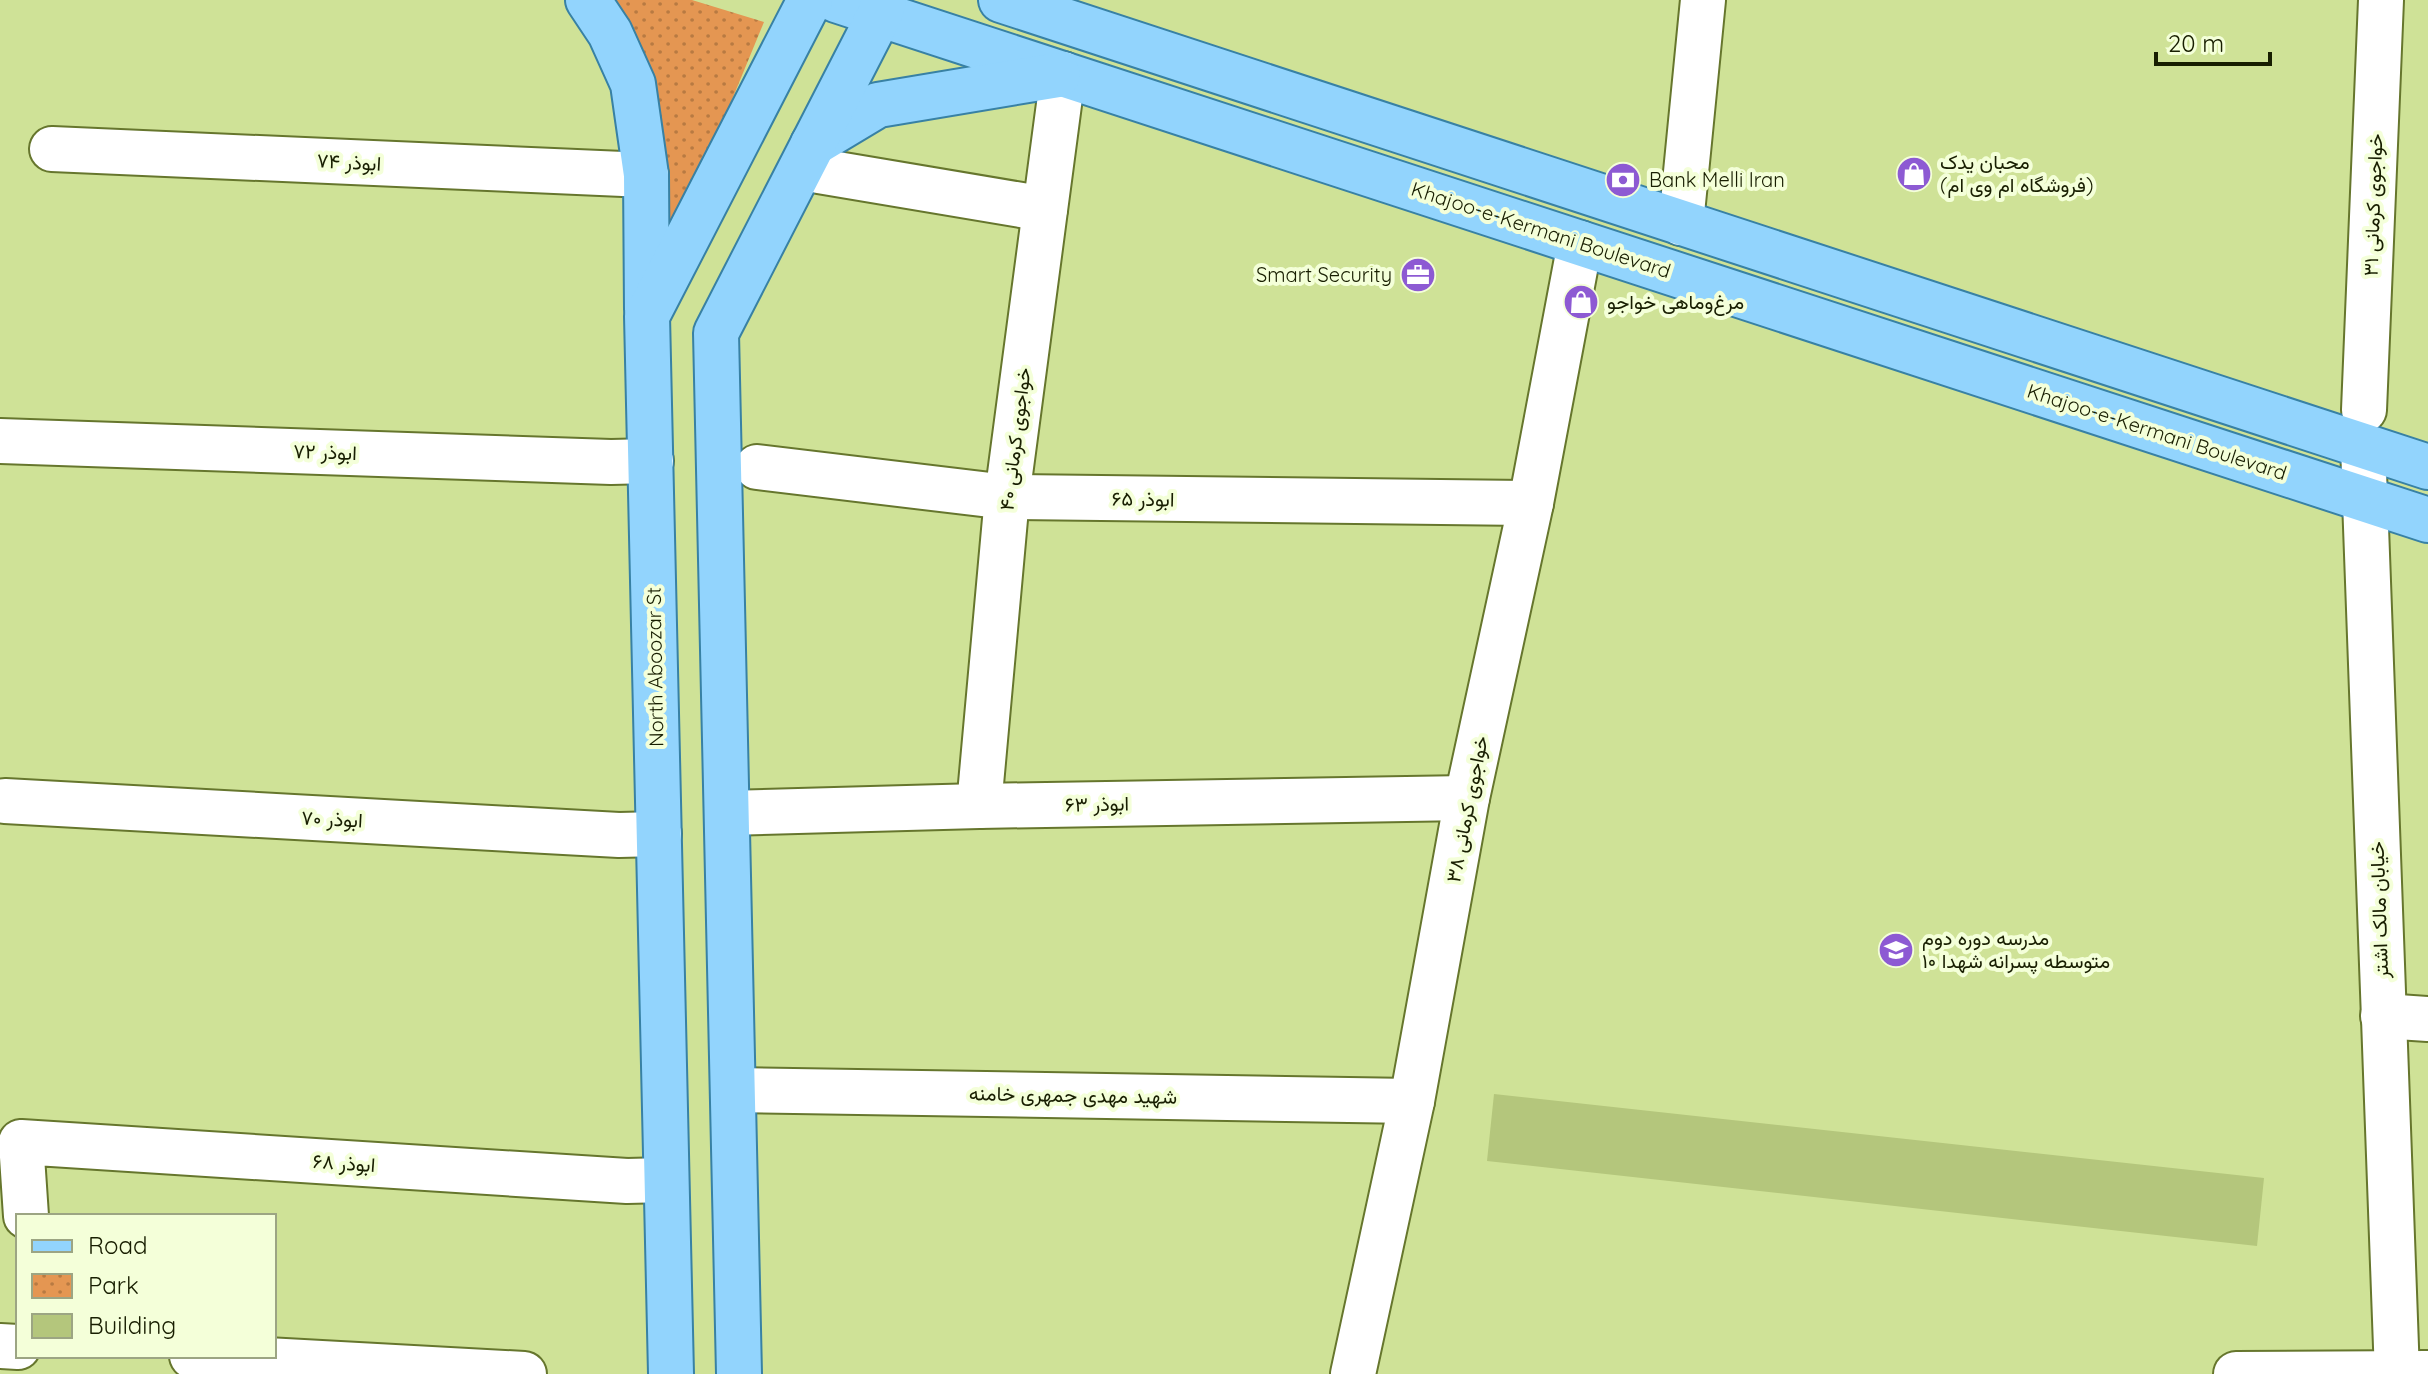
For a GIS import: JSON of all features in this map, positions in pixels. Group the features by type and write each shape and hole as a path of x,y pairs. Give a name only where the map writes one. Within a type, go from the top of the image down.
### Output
{"main road":[{"path":"588,0 610,33 633,84 646,175 647,316"},
{"name":"North Aboozar St","path":"671,1374 647,316 810,0"},
{"name":"Khajoo-e-Kermani Boulevard","path":"836,0 882,7 1063,74 2428,520"},
{"path":"1001,0 1681,223 2364,428 2428,467"},
{"path":"739,1374 716,333 816,158 882,7"},
{"path":"816,158 878,105 1063,74"},
{"path":"654,630 722,633"}],"street":[{"path":"1681,223 1703,0"},
{"name":"خواجوی کرمانی ۳۱","path":"2364,428 2381,0"},
{"name":"خواجوی کرمانی ۴۰","path":"979,806 1007,497 1063,74"},
{"name":"ابوذر ۷۴","path":"52,149 646,175"},
{"path":"816,158 1045,209"},
{"name":"خواجوی کرمانی ۳۸","path":"1353,1374 1412,1101 1467,798 1531,503 1580,243"},
{"name":"خیابان مالک اشتر","path":"2364,428 2383,1016 2407,1373"},
{"name":"ابوذر ۷۲","path":"0,441 651,461"},
{"name":"ابوذر ۶۵","path":"757,467 1007,497 1531,503"},
{"name":"ابوذر ۶۳","path":"727,813 1467,798"},
{"name":"ابوذر ۷۰","path":"5,801 619,835 659,834"},
{"path":"2383,1016 2428,1019"},
{"name":"شهید مهدی جمهری خامنه","path":"733,1090 1412,1101"},
{"name":"ابوذر ۶۸","path":"26,1214 21,1142 627,1181 666,1180"},
{"path":"229,1358 524,1374"},
{"path":"2236,1374 2407,1373"}],"green space":[{"path":"606,0 692,0 764,22 665,262"}],"building":[{"path":"1494,1094 2264,1178 2257,1246 1487,1161"}],"place":[{"name":"محبان یدک (فروشگاه ام وی ام)","path":"1914,174"},
{"name":"Bank Melli Iran","path":"1623,180"},
{"name":"Smart Security","path":"1418,275"},
{"name":"مرغ‌وماهی‌ خواجو","path":"1581,302"},
{"name":"مدرسه دوره دوم متوسطه پسرانه شهدا ۱۰","path":"1896,950"}]}
